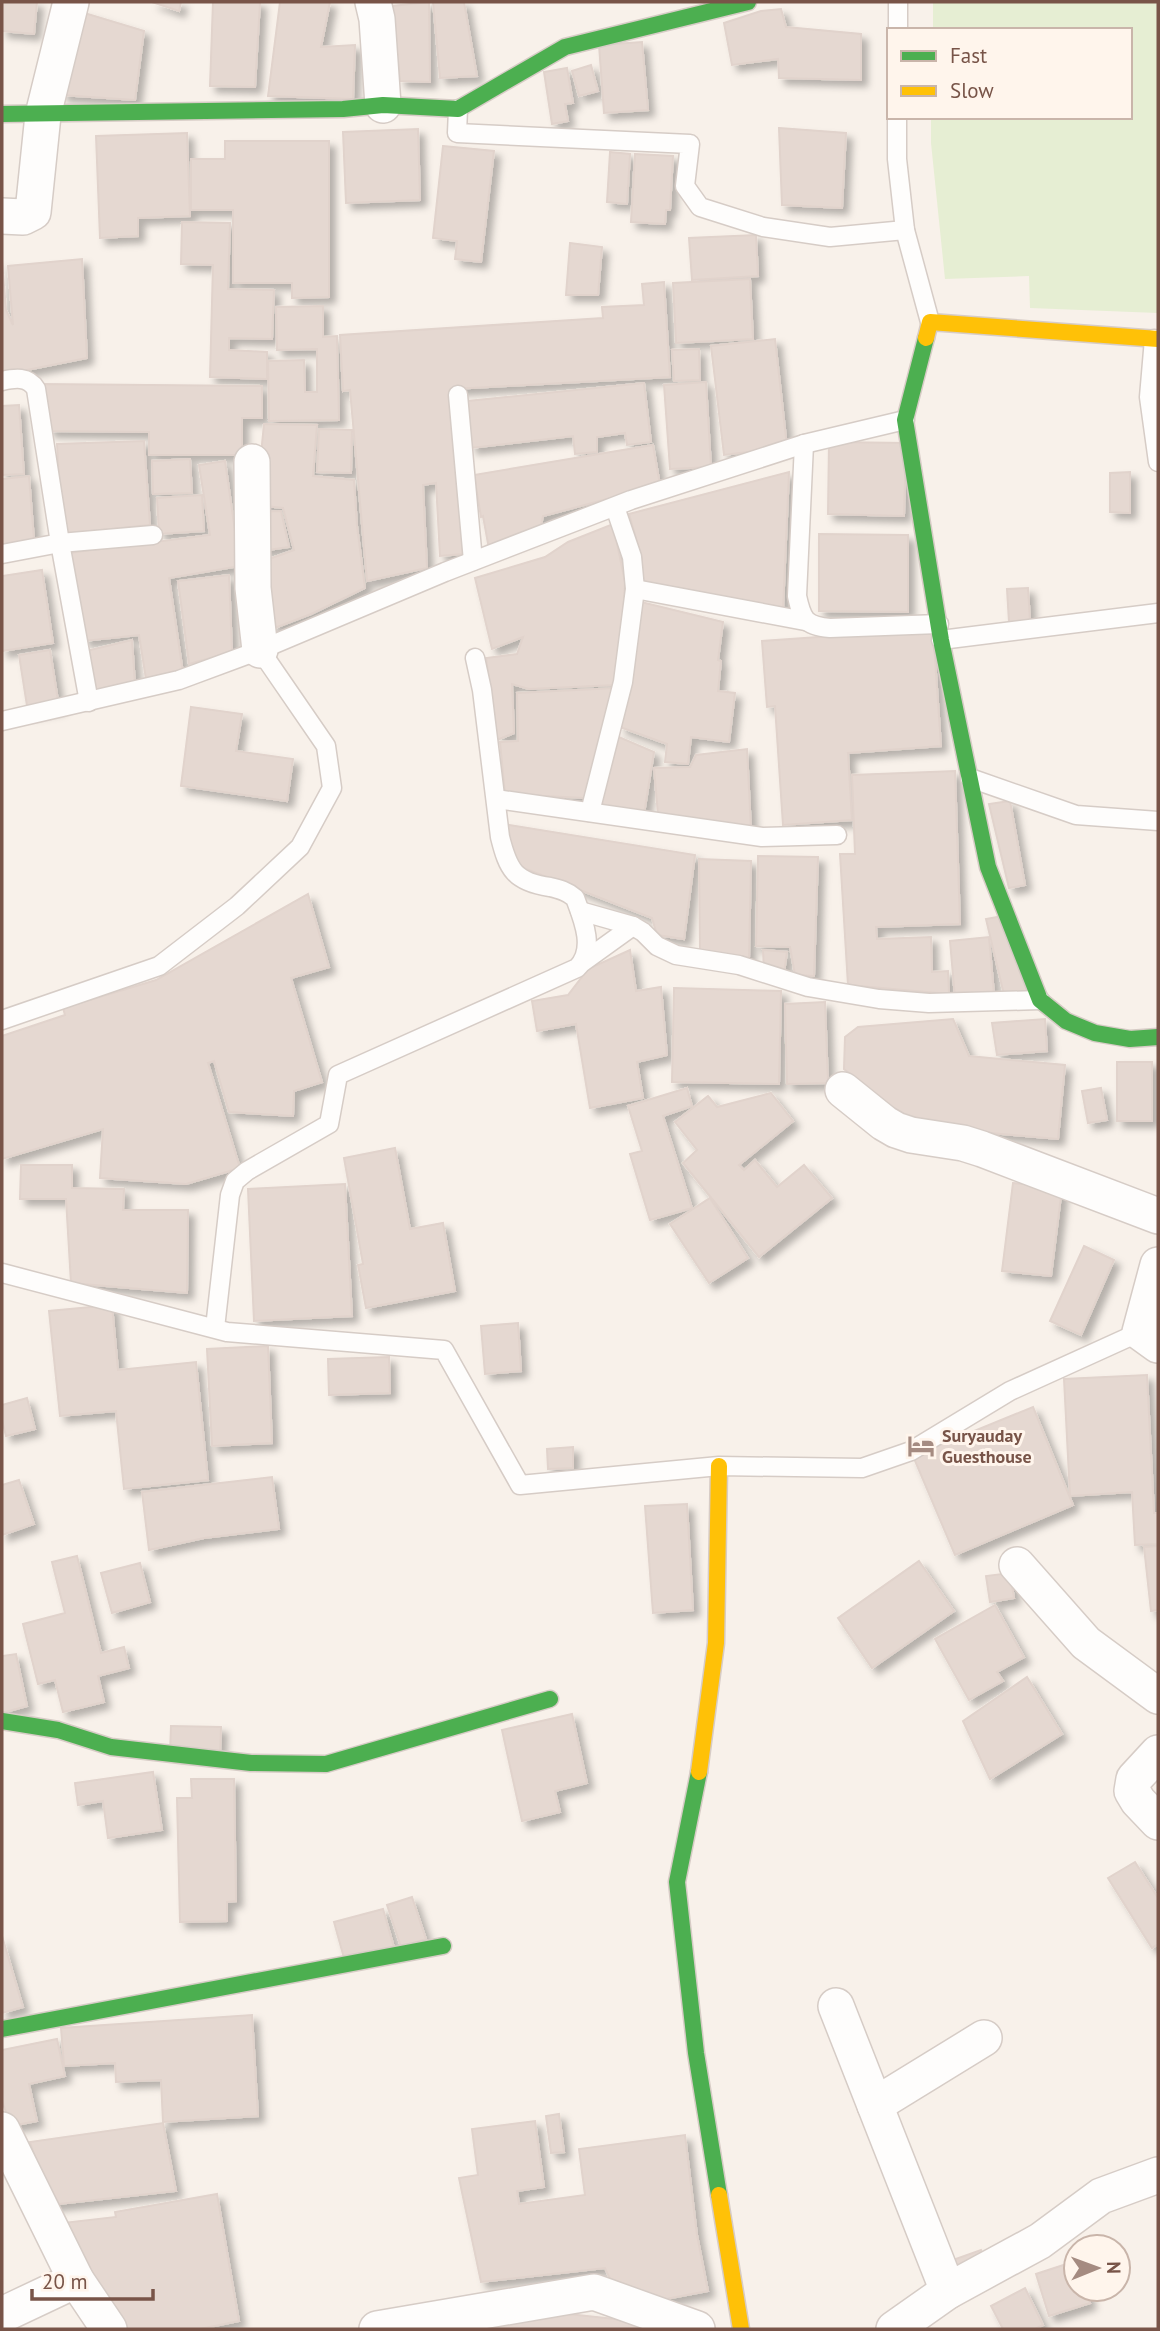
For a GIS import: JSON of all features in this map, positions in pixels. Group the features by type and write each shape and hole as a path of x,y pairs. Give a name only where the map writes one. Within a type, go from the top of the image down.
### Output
{"street":[{"path":"2,215 23,217 33,212 36,203 43,115 71,2"},
{"path":"373,2 377,19 383,105"},
{"path":"2,114 343,109 383,105 458,109 565,47 748,2"},
{"path":"1156,339 930,322 905,420 940,632 988,867 1040,1000 1066,1021 1095,1033 1130,1039 1158,1037"},
{"path":"252,463 253,588 260,650"},
{"path":"843,1090 896,1130 963,1143 1158,1216"},
{"path":"1149,1338 1158,1265"},
{"path":"719,1466 716,1643 696,1793 677,1882 696,2053 741,2329"},
{"path":"1017,1565 1086,1643 1158,1696"},
{"path":"2,1721 58,1730 111,1747 251,1763 326,1764 550,1699"},
{"path":"1158,1753 1134,1779 1132,1791 1158,1822"},
{"path":"2,2029 443,1947"},
{"path":"836,2006 948,2291"},
{"path":"875,2105 984,2038"},
{"path":"2,2130 76,2280 109,2329"},
{"path":"894,2329 948,2291 1040,2241 1101,2196 1158,2175"},
{"path":"2,2315 76,2280"},
{"path":"377,2329 594,2292 697,2329"}],"lane":[{"path":"898,2 898,28"},
{"path":"458,109 457,133 690,144 685,186 700,207 762,227 830,237 905,230"},
{"path":"897,119 897,159 905,230 930,322"},
{"path":"1156,339 1149,397 1158,462"},
{"path":"2,381 24,379 36,389 89,702"},
{"path":"458,395 473,561"},
{"path":"2,721 179,680 260,650 473,561 615,507 804,444 905,420"},
{"path":"804,444 797,596 805,621"},
{"path":"590,812 623,682 635,589 632,557 615,507"},
{"path":"2,554 60,543 153,535"},
{"path":"635,589 830,628 940,632 1158,613"},
{"path":"2,1020 159,966 237,906 300,847 332,788 326,746 260,650"},
{"path":"475,658 482,690 500,837 511,869 521,878 537,885 569,892 575,898 587,942 587,954 583,962"},
{"path":"970,778 1076,815 1158,821"},
{"path":"496,799 762,837 837,835"},
{"path":"580,911 633,926 657,946 676,955 739,965 808,987 879,999 929,1003 1040,1000"},
{"path":"215,1328 230,1195 235,1181 247,1171 329,1124 338,1075 577,968 633,926"},
{"path":"2,1273 227,1332 444,1350 520,1485 719,1466 862,1468 911,1451 1010,1391 1149,1338"}],"green space":[{"path":"933,2 1158,2 1158,313 1030,308 1029,276 945,279 931,143 931,119 1132,119 1132,28 933,28"}],"building":[{"path":"2,2 37,2 34,34 2,31"},
{"path":"152,2 181,2 179,11"},
{"path":"213,2 260,2 255,87 210,86"},
{"path":"280,2 330,2 321,47 355,45 353,99 268,96"},
{"path":"429,2 430,82 400,81 392,6"},
{"path":"433,2 464,2 477,76 440,78"},
{"path":"781,9 786,27 861,34 861,80 779,78 778,59 732,65 724,23 761,11"},
{"path":"81,12 144,31 135,100 61,95"},
{"path":"642,42 648,110 604,113 599,45"},
{"path":"591,65 598,91 579,96 572,71"},
{"path":"567,68 573,103 565,104 568,121 552,124 544,72"},
{"path":"779,128 846,133 842,208 782,205"},
{"path":"418,129 420,200 346,203 343,132"},
{"path":"187,133 190,216 138,218 138,236 100,238 96,136"},
{"path":"225,141 329,141 329,297 292,298 292,283 233,283 233,210 191,210 191,159 225,159"},
{"path":"443,146 494,151 481,262 455,259 457,241 433,238"},
{"path":"610,152 630,154 627,204 607,202"},
{"path":"635,154 673,156 670,210 666,210 665,224 631,222"},
{"path":"182,222 230,223 228,289 274,290 272,339 229,338 229,350 267,352 267,379 210,377 213,265 181,264"},
{"path":"756,235 758,276 692,280 689,238"},
{"path":"570,243 602,247 598,295 566,295"},
{"path":"82,259 87,358 2,375 2,261 6,310 13,325 8,266"},
{"path":"750,279 753,339 676,343 673,283"},
{"path":"664,282 670,377 453,389 463,554 440,556 436,483 423,485 427,568 367,581 350,390 343,391 340,335 603,318 602,307 644,305 642,284"},
{"path":"323,306 323,337 337,336 339,420 269,421 268,361 304,360 305,392 317,392 317,349 277,350 276,307"},
{"path":"775,339 787,447 724,455 711,346"},
{"path":"699,349 700,380 674,381 672,350"},
{"path":"706,382 711,467 670,469 664,385"},
{"path":"644,383 651,442 627,445 625,433 597,437 597,452 575,454 573,436 471,448 468,401"},
{"path":"40,384 262,386 262,418 242,418 242,455 149,455 149,432 49,431"},
{"path":"19,405 24,474 2,475 2,406"},
{"path":"264,424 317,425 313,476 354,480 365,588 272,629 269,559 294,550 283,508 256,505"},
{"path":"319,429 352,430 351,473 317,472"},
{"path":"144,441 150,525 62,534 57,444"},
{"path":"829,442 906,443 904,516 828,514"},
{"path":"653,445 660,485 543,516 540,530 489,549 474,475"},
{"path":"190,459 192,493 153,494 152,461"},
{"path":"225,461 240,566 169,578 183,673 146,679 139,635 84,641 69,553 210,535 199,465"},
{"path":"789,472 783,610 641,582 642,559 629,514"},
{"path":"1130,472 1130,513 1110,512 1110,473"},
{"path":"29,476 34,540 2,546 2,479"},
{"path":"202,495 204,531 159,534 157,498"},
{"path":"281,511 289,547 261,551 256,512"},
{"path":"613,524 625,582 621,655 616,685 529,689 512,684 514,733 497,740 486,658 517,654 523,637 492,649 475,578 545,557 568,542"},
{"path":"819,534 908,535 908,612 819,611"},
{"path":"42,570 53,643 2,651 2,576"},
{"path":"229,575 232,652 189,664 178,581"},
{"path":"1028,588 1030,621 1009,622 1007,589"},
{"path":"641,602 723,622 718,660 721,661 718,691 735,693 729,742 691,737 688,764 665,762 667,744 620,727"},
{"path":"933,629 941,746 848,753 852,820 783,825 775,706 767,707 762,641"},
{"path":"132,640 135,684 94,691 86,651"},
{"path":"50,650 59,707 28,712 19,655"},
{"path":"616,688 585,798 505,794 500,742 518,741 517,693"},
{"path":"191,707 242,714 236,751 293,759 287,801 181,786"},
{"path":"614,735 654,752 644,814 599,805"},
{"path":"747,749 751,830 658,815 654,768 690,767 696,755"},
{"path":"955,771 960,924 876,927 877,939 931,937 932,972 948,971 949,994 848,985 840,854 855,854 852,775"},
{"path":"1010,801 1025,885 1009,888 989,804"},
{"path":"503,824 695,855 684,939 657,935 652,918 513,864"},
{"path":"758,856 818,857 814,976 795,975 790,947 756,946"},
{"path":"699,859 751,861 749,959 700,952"},
{"path":"308,894 329,967 291,978 322,1082 294,1091 293,1116 229,1112 214,1061 208,1063 240,1168 186,1184 100,1178 103,1129 2,1159 2,1036 65,1015 63,1008 156,980"},
{"path":"1003,916 1032,995 1005,999 986,919"},
{"path":"989,937 994,994 955,998 950,941"},
{"path":"630,950 636,991 661,987 667,1055 637,1062 643,1098 590,1108 576,1024 537,1031 532,1001 568,995 588,969"},
{"path":"763,950 787,952 784,973 764,972"},
{"path":"674,988 781,991 779,1084 672,1082"},
{"path":"825,1002 828,1083 787,1084 785,1004"},
{"path":"953,1019 969,1056 1065,1065 1058,1139 934,1128 891,1109 844,1069 845,1037 858,1027"},
{"path":"1045,1019 1047,1051 997,1055 992,1023"},
{"path":"1117,1062 1152,1062 1152,1121 1117,1121"},
{"path":"687,1088 692,1106 663,1116 692,1208 650,1220 630,1154 642,1151 628,1106"},
{"path":"1101,1088 1107,1120 1088,1123 1082,1091"},
{"path":"771,1093 793,1121 739,1165 744,1170 755,1160 777,1187 804,1165 832,1198 759,1257 683,1163 697,1150 675,1122 708,1096 717,1107"},
{"path":"395,1148 410,1229 443,1223 455,1291 366,1308 358,1265 363,1264 344,1158"},
{"path":"21,1165 72,1165 72,1188 124,1189 123,1210 188,1210 187,1293 71,1283 66,1199 20,1199"},
{"path":"1013,1183 1062,1188 1051,1276 1002,1271"},
{"path":"345,1184 352,1316 254,1321 248,1189"},
{"path":"710,1198 748,1258 709,1283 670,1224"},
{"path":"1084,1246 1114,1260 1081,1335 1050,1321"},
{"path":"112,1305 118,1370 196,1362 208,1480 124,1489 116,1411 60,1416 49,1311"},
{"path":"518,1323 521,1371 485,1374 481,1326"},
{"path":"268,1346 272,1443 212,1446 207,1349"},
{"path":"389,1357 390,1393 329,1395 328,1359"},
{"path":"1147,1375 1158,1544 1135,1545 1132,1492 1070,1496 1064,1379"},
{"path":"27,1398 35,1429 6,1436 2,1405"},
{"path":"1033,1407 1073,1505 955,1555 913,1456"},
{"path":"573,1447 573,1468 548,1469 547,1449"},
{"path":"272,1477 279,1529 204,1538 149,1550 142,1492"},
{"path":"19,1480 34,1524 2,1535 2,1485"},
{"path":"687,1504 693,1610 653,1613 645,1506"},
{"path":"1158,1546 1158,1610 1151,1611 1144,1547"},
{"path":"77,1556 101,1653 124,1647 129,1668 98,1676 104,1702 63,1712 55,1680 38,1684 23,1624 65,1613 52,1562"},
{"path":"919,1561 954,1611 872,1668 838,1618"},
{"path":"140,1563 150,1602 112,1613 101,1573"},
{"path":"1010,1573 1014,1598 990,1602 986,1576"},
{"path":"995,1605 1024,1657 997,1672 1003,1681 969,1700 935,1639"},
{"path":"16,1654 27,1706 2,1713 2,1656"},
{"path":"1027,1677 1062,1734 990,1779 963,1721"},
{"path":"572,1714 587,1783 555,1791 560,1812 522,1821 502,1730"},
{"path":"171,1726 221,1727 220,1755 170,1753"},
{"path":"153,1772 162,1830 108,1838 103,1801 78,1805 75,1783"},
{"path":"191,1779 234,1779 236,1901 227,1902 227,1921 180,1922 177,1798 192,1798"},
{"path":"1135,1862 1158,1898 1158,1944 1152,1948 1108,1878"},
{"path":"412,1897 426,1939 401,1947 387,1905"},
{"path":"383,1909 395,1951 344,1958 334,1922"},
{"path":"2,1936 23,2007 2,2013"},
{"path":"252,2015 258,2116 163,2122 161,2080 116,2082 115,2063 64,2066 61,2028"},
{"path":"57,2039 65,2076 29,2084 37,2121 11,2126 2,2101 2,2050"},
{"path":"559,2114 564,2152 551,2153 546,2116"},
{"path":"535,2121 544,2187 517,2191 519,2204 585,2195 579,2149 685,2135 697,2235 708,2291 645,2303 618,2296 605,2268 481,2282 459,2178 478,2175 472,2129"},
{"path":"163,2123 176,2191 50,2205 30,2142"},
{"path":"217,2194 239,2321 200,2329 125,2329 63,2223 116,2217 115,2212"},
{"path":"981,2250 986,2264 952,2276 947,2262"},
{"path":"1062,2266 1062,2303 1090,2303 1049,2316 1036,2274"},
{"path":"1025,2288 1043,2325 1035,2329 1003,2329 991,2306"},
{"path":"559,2313 624,2320 686,2329 469,2329"}],"traffic: fast":[{"path":"2,114 343,109 383,105 458,109 565,47 748,2"},
{"path":"926,338 905,420 941,640 988,867 1040,1000 1066,1021 1095,1033 1130,1039 1158,1037"},
{"path":"2,1721 58,1730 111,1747 251,1763 326,1764 550,1699"},
{"path":"699,1772 677,1882 696,2053 719,2195"},
{"path":"2,2029 443,1946"}],"traffic: slow":[{"path":"926,338 930,322 1158,339"},
{"path":"699,1772 716,1643 719,1466"},
{"path":"719,2195 741,2329"}],"place":[{"name":"Suryauday Guesthouse","path":"921,1446"}]}
